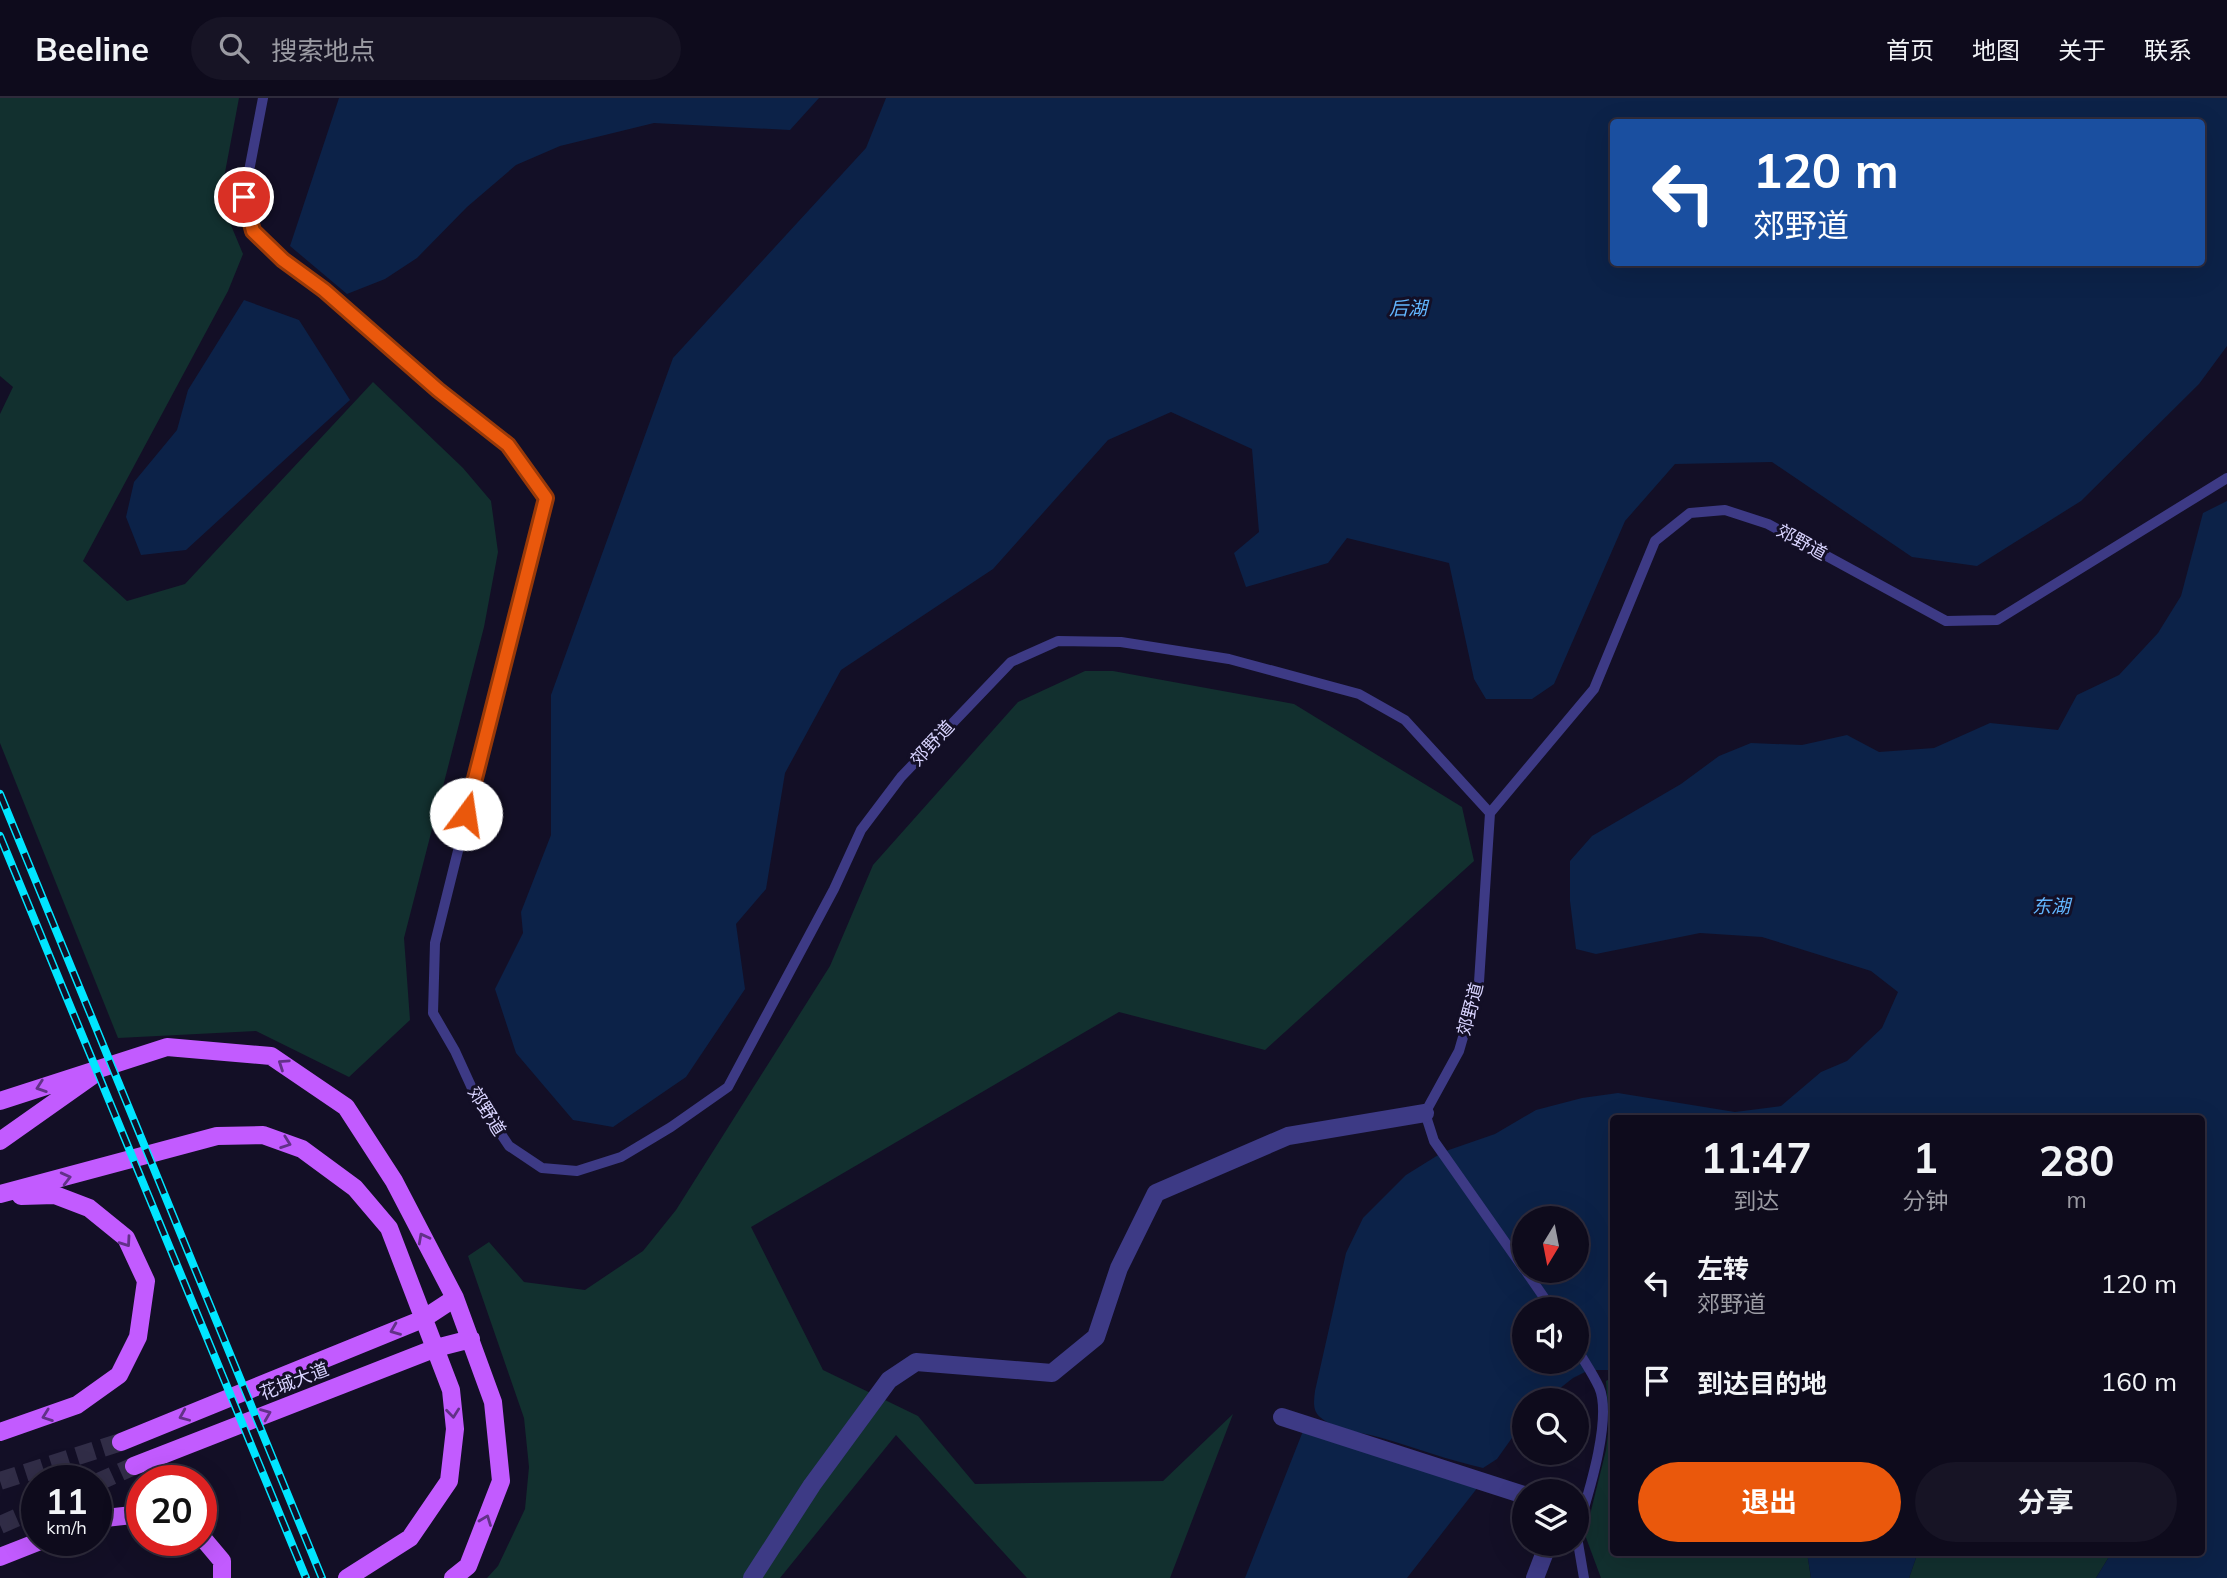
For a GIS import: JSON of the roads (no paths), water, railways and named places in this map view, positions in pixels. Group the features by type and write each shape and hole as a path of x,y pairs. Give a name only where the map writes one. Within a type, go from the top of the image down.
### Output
{"main road":[{"path":"0,1101 167,1047 271,1056 346,1107 394,1181 455,1298 493,1402 501,1481 468,1566 453,1578"},
{"path":"0,1142 109,1064"},
{"path":"0,1196 217,1136 263,1135 302,1149 355,1188 389,1228 451,1390 455,1429 449,1481 410,1538 347,1578"},
{"path":"0,1196 55,1195 89,1208 126,1238 146,1281 138,1337 119,1374 76,1405 0,1432"},
{"path":"121,1442 423,1319 455,1298"},
{"name":"花城大道","path":"137,1465 436,1348 471,1339"},
{"path":"0,1557 21,1549"},
{"path":"217,1555 222,1561 222,1578"}],"street":[{"path":"752,1578 812,1485 889,1380 916,1362 1052,1373 1096,1338 1119,1268 1156,1193 1288,1136 1425,1113"},
{"path":"1282,1417 1512,1491"},
{"path":"1535,1578 1543,1556"}],"lane":[{"name":"郊野道","path":"263,98 244,197 253,231 283,260 324,290 438,390 508,445 546,498 435,943 433,1013 455,1051 476,1097 509,1146 542,1168 577,1171 621,1157 671,1127 728,1087 869,820 901,777 1011,662 1058,641 1121,642 1229,659 1359,694 1405,720 1490,813"},
{"name":"郊野道","path":"1425,1113 1459,1051 1479,982 1490,813 1594,689 1655,541 1690,513 1725,510 1768,524 1946,621 1997,620 2227,478"},
{"path":"1425,1113 1434,1141 1512,1252"},
{"path":"1589,1370 1600,1389 1602,1427 1589,1489"},
{"path":"1580,1556 1584,1578"}],"water":[{"path":"339,98 819,98 790,130 654,123 560,146 516,165 467,207 417,258 385,279 347,294 290,246"},
{"name":"后湖","path":"886,98 2227,98 2227,346 2199,384 2081,501 1977,566 1912,557 1772,462 1675,464 1625,521 1554,684 1532,699 1486,699 1474,679 1449,563 1347,538 1328,563 1246,587 1234,553 1259,532 1252,449 1171,412 1108,440 993,569 841,670 785,773 766,889 736,924 745,989 686,1077 613,1127 573,1120 516,1053 495,989 523,933 521,912 551,835 551,695 673,358 866,148"},
{"path":"244,300 299,320 350,400 186,550 141,555 126,517 134,482 177,430 188,390"},
{"name":"东湖","path":"2227,501 2227,1578 2096,1578 2110,1556 2205,1556 2205,1115 1610,1115 1610,1370 1589,1370 1589,1297 1512,1297 1512,1374 1581,1374 1560,1388 1512,1388 1512,1438 1497,1459 1483,1468 1342,1428 1326,1422 1317,1414 1315,1391 1346,1253 1363,1218 1406,1175 1443,1152 1495,1134 1536,1110 1582,1098 1618,1093 1735,1112 1781,1106 1821,1072 1847,1061 1882,1028 1898,992 1871,971 1762,937 1700,933 1596,954 1576,949 1570,901 1570,861 1592,836 1681,784 1719,756 1751,743 1802,745 1847,735 1879,752 1934,748 1990,723 2058,730 2077,695 2119,675 2158,633 2181,596 2203,513"},
{"path":"1303,1431 1478,1487 1407,1578 1245,1578"},
{"path":"1808,1556 1917,1556 1909,1578 1811,1578"}],"tunnel":[{"path":"0,1481 121,1442"},
{"path":"112,1476 126,1470"},
{"path":"0,1525 21,1516"}],"railway":[{"path":"0,794 322,1578"},
{"path":"0,836 306,1578"}]}
